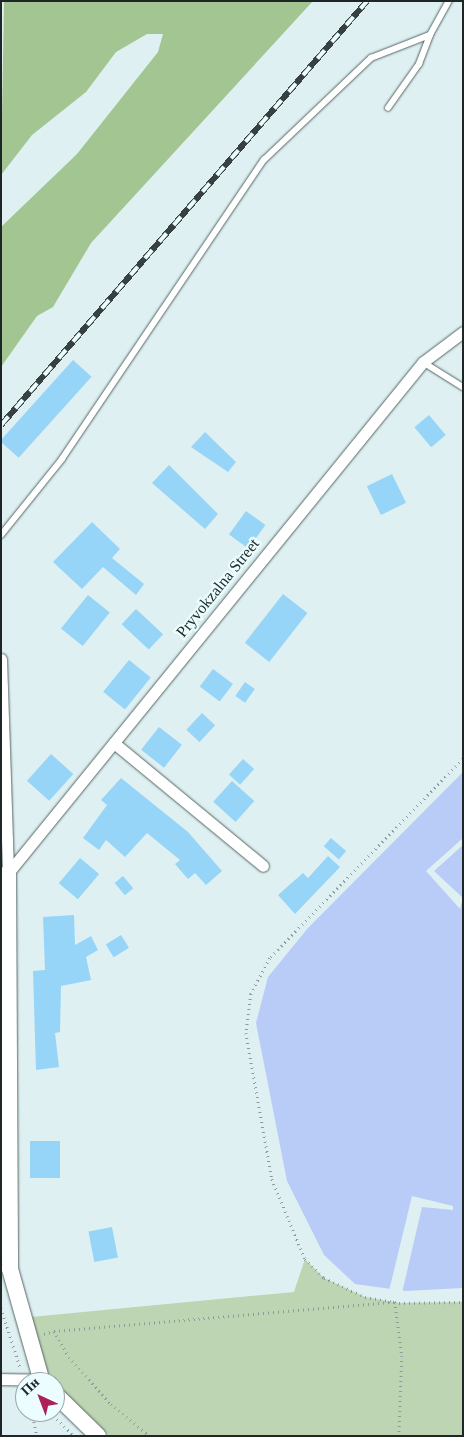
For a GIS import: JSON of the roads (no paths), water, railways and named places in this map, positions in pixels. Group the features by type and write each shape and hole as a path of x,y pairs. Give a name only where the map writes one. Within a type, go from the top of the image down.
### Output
{"street":[{"name":"Pryvokzalna Street","path":"8,873 423,362 463,332"},
{"path":"1,659 8,873 4,922 10,1269 38,1372"},
{"path":"114,743 263,866"},
{"path":"1,1379 15,1380"},
{"path":"65,1404 98,1436"}],"lane":[{"path":"388,108 419,64 430,35 449,1"},
{"path":"1,535 62,460 264,160 371,58 430,35"},
{"path":"423,362 463,387"}],"water":[{"path":"463,772 463,1288 406,1291 355,1284 324,1255 287,1181 256,1023 268,977 308,928"}],"railway":[{"path":"1,425 367,1"}]}
